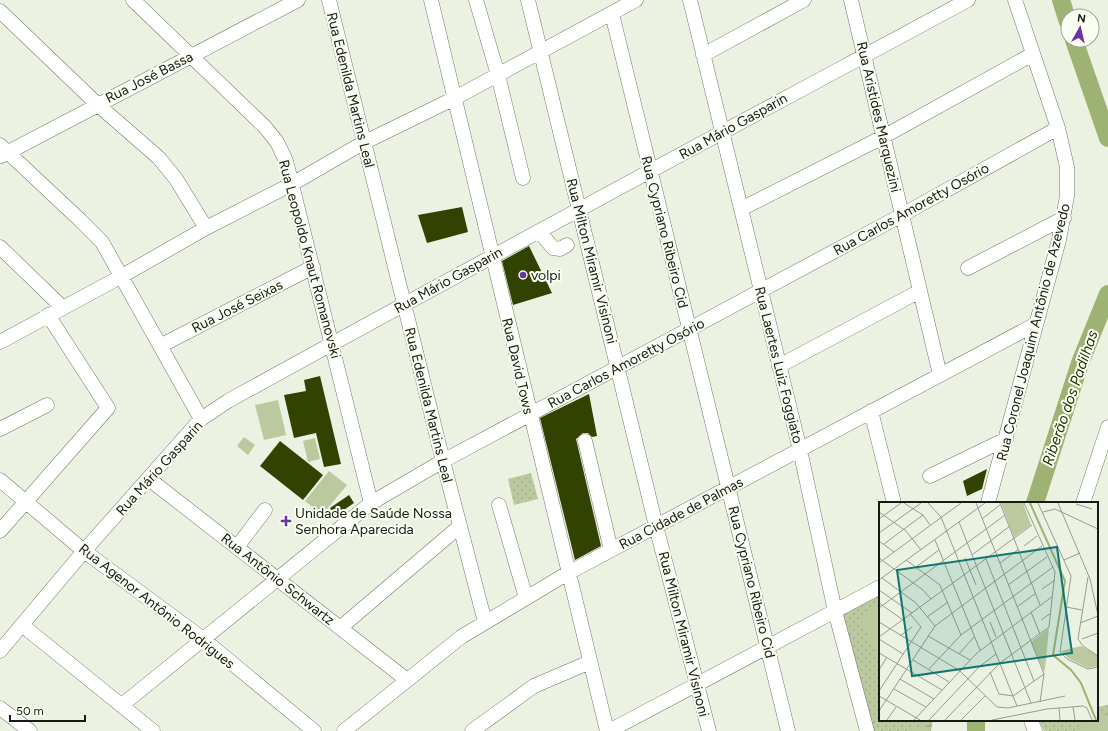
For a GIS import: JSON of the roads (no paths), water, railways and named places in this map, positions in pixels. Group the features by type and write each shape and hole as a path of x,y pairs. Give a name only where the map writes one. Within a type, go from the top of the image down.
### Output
{"street":[{"name":"Rua Leopoldo Knaut Romanovski","path":"135,0 265,127 277,142 286,161 371,503"},
{"name":"Rua José Bassa","path":"3,151 298,0"},
{"name":"Rua Edenilda Martins Leal","path":"329,0 363,143 485,622"},
{"name":"Rua David Tows","path":"431,0 568,573 608,731"},
{"path":"476,0 498,75 523,178"},
{"name":"Rua Milton Miramir Visinoni","path":"528,0 656,526 709,731"},
{"path":"0,342 62,307 122,276 206,228 292,184 363,143 498,75 636,0"},
{"name":"Rua Laertes Luiz Foggiato","path":"690,0 800,450 835,611 867,731"},
{"path":"704,55 804,0"},
{"name":"Rua Aristides Marquezini","path":"851,0 940,375"},
{"name":"Rua Mário Gasparin","path":"0,650 84,551 201,419 228,401 492,255 650,172 722,131 968,0"},
{"name":"Rua Coronel Joaquim Antônio de Azevedo","path":"988,502 1064,218 1067,196 1067,167 1058,128 1014,0"},
{"path":"0,11 97,104 159,158 176,179 206,228"},
{"name":"Rua Cypriano Ribeiro Cid","path":"612,14 788,731"},
{"path":"741,209 883,137 1033,54"},
{"name":"Rua Carlos Amoretty Osório","path":"122,705 276,578 371,503 443,461 902,215 1058,128"},
{"path":"3,151 80,220 102,242 201,419"},
{"path":"968,268 1064,218"},
{"path":"539,231 553,248 560,249 567,245"},
{"path":"0,247 62,307"},
{"name":"Rua José Seixas","path":"160,346 313,267"},
{"path":"779,366 920,290"},
{"path":"0,531 108,408 48,315"},
{"name":"Rua Cidade de Palmas","path":"344,731 461,637 568,573 1036,324"},
{"path":"0,429 47,405"},
{"path":"871,411 894,502"},
{"path":"1083,502 1108,427"},
{"path":"930,476 1006,439"},
{"path":"585,441 611,550"},
{"name":"Rua Antônio Schwartz","path":"149,478 407,680"},
{"name":"Rua Agenor Antônio Rodrigues","path":"0,480 84,551 203,639 314,731"},
{"path":"499,505 526,598"},
{"path":"237,547 265,510"},
{"path":"340,628 460,526"},
{"path":"608,731 879,588"},
{"path":"22,625 153,731"},
{"path":"472,731 534,686 590,662"},
{"path":"0,708 30,731"},
{"path":"1031,721 1035,731"}],"waterway":[{"name":"Riberão dos Padilhas","path":"1061,0 1064,8"},
{"name":"Riberão dos Padilhas","path":"1077,48 1108,138"},
{"name":"Riberão dos Padilhas","path":"1035,502 1080,363 1108,294"},
{"name":"Riberão dos Padilhas","path":"976,721 976,731"}],"place":[{"name":"volpi","path":"523,275"},
{"name":"Unidade de Saúde Nossa Senhora Aparecida","path":"286,521"}]}
